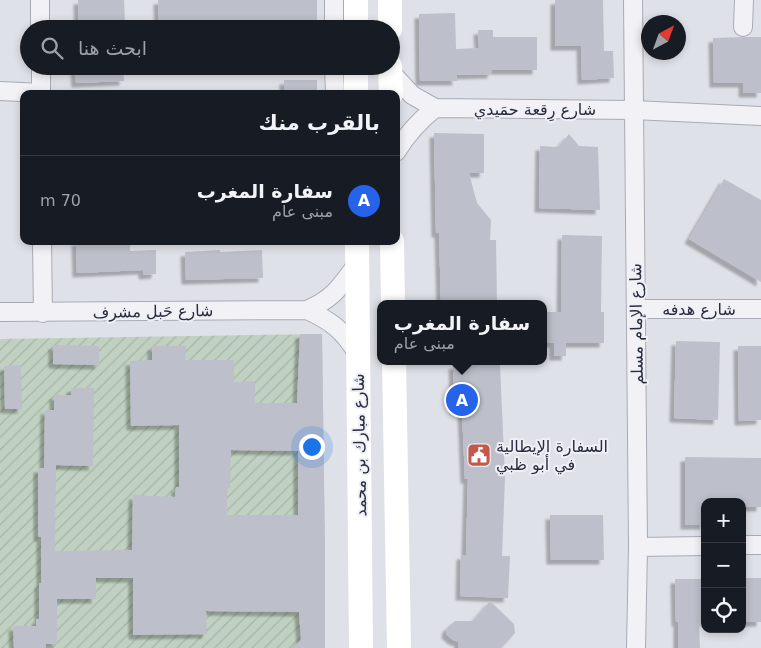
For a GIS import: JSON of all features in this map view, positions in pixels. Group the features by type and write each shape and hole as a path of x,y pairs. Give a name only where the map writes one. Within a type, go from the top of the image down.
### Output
{"main road":[{"path":"356,0 356,20"},
{"path":"390,0 390,20"},
{"path":"356,75 356,90"},
{"path":"390,75 391,90"},
{"path":"392,245 393,300"},
{"name":"شارع مبارك بن محمد","path":"357,252 361,648"},
{"path":"394,365 399,648"}],"street":[{"path":"40,0 40,20"},
{"path":"334,0 334,20"},
{"name":"شارع الإمام مسلم","path":"633,0 638,547 636,648"},
{"path":"743,27 744,0"},
{"path":"40,75 41,90"},
{"path":"334,75 335,90"},
{"name":"شارع رِقعة حمَيدي","path":"396,75 412,95 435,108 634,110 761,116"},
{"path":"0,91 20,92"},
{"path":"400,145 417,123 435,108"},
{"path":"42,245 43,313"},
{"name":"شارع حَبل مشرف","path":"307,310 330,298 339,288 357,252"},
{"name":"شارع هدفه","path":"636,309 761,309"},
{"name":"شارع حَبل مشرف","path":"0,312 307,310 338,327 357,353"},
{"path":"746,546 761,545"},
{"path":"638,547 701,546"}],"green space":[{"path":"322,334 325,648 0,648 0,339"}],"building":[{"path":"78,0 124,0 125,20 79,20"},
{"path":"158,0 317,0 317,20 159,20"},
{"path":"555,0 603,0 604,51 613,51 614,78 582,80 581,46 555,46"},
{"path":"455,13 456,49 479,48 478,30 493,30 493,37 537,37 537,70 492,70 492,74 456,75 457,81 420,81 419,14"},
{"path":"761,37 761,93 743,93 743,83 714,83 713,38"},
{"path":"76,75 124,75 124,81 76,83"},
{"path":"284,80 317,80 317,90 284,90"},
{"path":"434,133 484,134 484,173 469,173 477,203 491,220 490,240 496,240 497,300 441,300 439,233 436,233"},
{"path":"569,134 579,146 598,147 600,210 539,208 540,146 558,147"},
{"path":"724,179 761,200 761,282 689,239"},
{"path":"562,235 602,236 601,312 604,312 604,343 566,343 566,356 554,356 554,343 547,343 547,312 561,312"},
{"path":"76,245 130,245 130,251 156,250 156,274 143,275 143,270 77,273"},
{"path":"220,250 220,252 262,250 263,278 186,280 185,252"},
{"path":"300,334 322,334 325,648 293,648 301,640 299,612 206,611 207,634 133,635 133,578 96,578 96,599 57,599 57,644 46,644 46,648 14,648 13,626 36,626 36,619 39,619 41,537 38,537 38,468 44,468 45,410 54,410 54,395 71,395 71,388 94,388 93,466 56,465 55,551 132,550 133,495 175,497 176,487 179,487 179,425 131,426 130,361 152,360 152,346 186,346 185,360 234,360 234,382 255,381 255,403 297,403","holes":["231,450 298,451 298,515 227,515 227,488 230,488"]},
{"path":"676,341 720,342 718,420 674,418"},
{"path":"53,345 99,346 99,365 53,364"},
{"path":"738,346 761,346 761,420 739,421"},
{"path":"21,365 22,409 5,409 4,366"},
{"path":"453,365 500,365 505,478 502,556 510,556 508,598 460,596 461,555 466,555 468,479 465,479 462,410 455,410"},
{"path":"685,457 761,458 761,507 746,507 746,498 701,498 701,525 685,525"},
{"path":"550,515 603,515 604,560 551,560"},
{"path":"746,578 761,578 761,622 746,622"},
{"path":"675,579 701,579 700,648 678,648 678,622 676,622"},
{"path":"490,601 514,624 515,633 501,648 458,648 459,642 446,634 447,628 455,621 473,621"}],"place":[{"name":"سفارة المغرب","path":"462,400"},
{"name":"السفارة الإيطالية في أبو ظبي","path":"479,455"}]}
